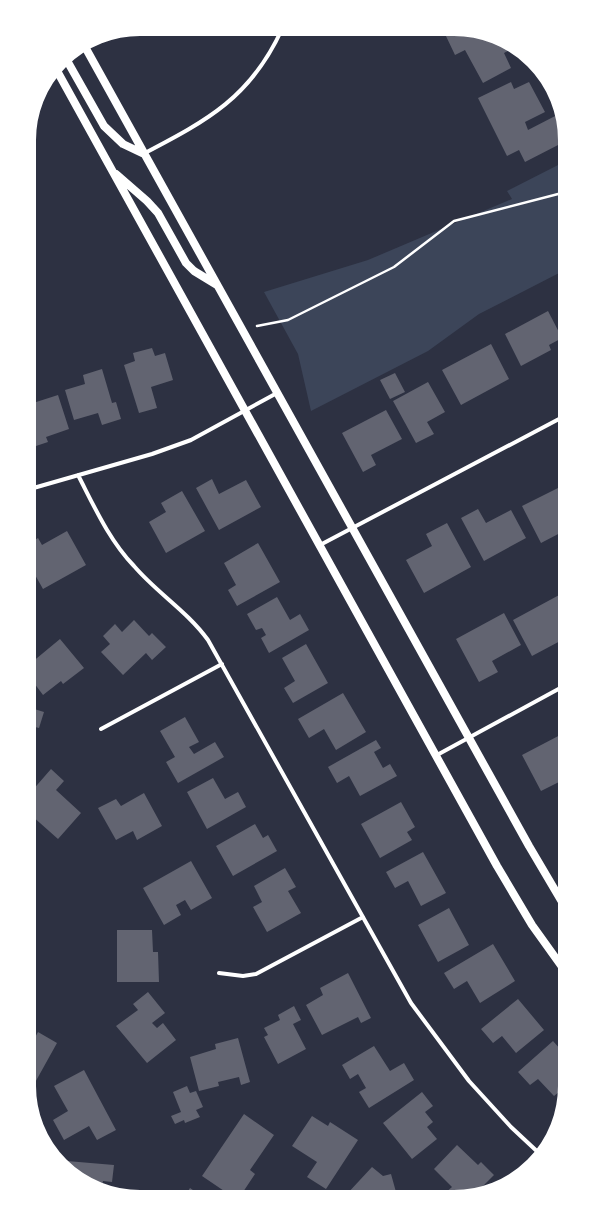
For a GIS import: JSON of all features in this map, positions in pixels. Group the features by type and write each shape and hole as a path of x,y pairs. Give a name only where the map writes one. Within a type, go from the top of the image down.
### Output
{"main road":[{"path":"86,49 468,737 559,897"},
{"path":"69,63 104,126 123,144 144,154"},
{"path":"58,74 514,896 559,962"},
{"path":"112,171 148,201 158,213 186,263 194,271 218,286"}],"street":[{"path":"144,154 205,120 229,102 256,76 279,35"},
{"path":"35,488 152,454 191,440 277,393"},
{"path":"320,545 559,419"},
{"path":"78,475 110,536 122,552 144,578 199,627 222,664 411,1003 449,1056 490,1105 537,1151"},
{"path":"101,729 222,664"},
{"path":"437,755 559,689"},
{"path":"219,973 243,976 256,974 362,917"}],"path":[{"path":"257,326 288,320 394,267 454,221 559,195"}],"shaded area":[{"path":"559,165 559,273 479,314 428,351 311,411 298,354 264,292 368,260 512,199 507,191"}],"building":[{"path":"445,35 475,37 501,46 508,51 504,53 511,68 483,83 465,50 455,55"},
{"path":"511,82 514,89 529,82 545,112 525,122 528,130 556,116 559,145 525,162 519,150 507,156 478,98"},
{"path":"548,311 559,332 559,340 549,345 551,350 521,366 505,334"},
{"path":"491,344 509,379 461,405 442,370"},
{"path":"152,348 155,356 165,353 173,380 151,387 157,408 139,413 124,365 135,361 133,353"},
{"path":"102,369 112,403 116,402 121,419 102,425 98,413 74,420 65,390 85,384 83,375"},
{"path":"395,373 405,392 390,399 380,380"},
{"path":"428,382 445,412 427,422 434,434 416,443 393,401"},
{"path":"58,395 69,429 46,437 48,442 35,446 35,402"},
{"path":"386,410 402,439 371,455 376,465 363,472 342,433"},
{"path":"212,479 219,494 246,480 261,507 219,530 196,488"},
{"path":"559,488 559,534 541,543 522,506"},
{"path":"182,491 205,531 166,553 149,522 166,512 161,503"},
{"path":"478,509 486,523 511,510 526,538 484,561 461,518"},
{"path":"447,523 471,567 424,593 406,560 432,546 426,534"},
{"path":"67,531 86,565 43,589 35,575 35,540 38,538 42,545"},
{"path":"258,543 280,582 237,606 228,590 236,585 224,563"},
{"path":"559,595 559,642 532,656 513,620"},
{"path":"277,597 290,620 300,614 309,630 269,653 261,638 266,635 262,628 256,630 247,614"},
{"path":"504,613 521,645 492,661 498,672 479,682 456,639"},
{"path":"134,620 149,636 152,633 166,647 152,660 146,653 123,675 101,652 110,644 103,636 115,624 122,632"},
{"path":"60,639 84,668 63,684 61,681 43,695 35,684 35,660"},
{"path":"306,644 328,683 293,703 284,688 295,681 282,658"},
{"path":"343,693 366,732 336,750 324,729 309,738 298,719"},
{"path":"35,709 44,712 39,728 35,727"},
{"path":"185,717 199,742 189,747 194,754 215,742 224,757 178,783 166,762 175,757 160,731"},
{"path":"559,736 559,782 541,791 522,755"},
{"path":"376,740 381,748 374,752 383,768 390,764 397,776 360,796 349,776 337,783 328,767"},
{"path":"51,769 64,781 56,790 81,813 58,839 35,819 35,787"},
{"path":"213,778 225,799 238,792 246,807 207,829 187,792"},
{"path":"144,793 162,826 137,840 133,831 116,840 98,808 116,799 121,806"},
{"path":"401,802 415,827 407,832 412,840 380,858 361,824"},
{"path":"255,824 263,838 268,835 277,851 233,876 216,846"},
{"path":"423,852 446,893 421,906 408,881 395,888 386,872"},
{"path":"191,861 212,898 191,910 185,900 176,905 181,915 164,925 143,888"},
{"path":"285,868 296,887 288,891 301,913 267,932 253,907 262,902 254,886"},
{"path":"449,908 469,945 438,962 418,925"},
{"path":"117,930 152,930 153,952 158,952 159,982 117,982"},
{"path":"493,944 515,981 480,1003 467,981 454,989 444,973"},
{"path":"348,973 371,1018 361,1023 358,1017 322,1035 306,1005 323,995 320,988"},
{"path":"148,992 165,1013 152,1023 157,1028 163,1023 176,1040 147,1063 116,1026 138,1010 133,1004"},
{"path":"518,999 544,1030 516,1053 502,1036 493,1043 481,1029"},
{"path":"294,1006 301,1020 293,1024 306,1049 278,1064 264,1037 268,1035 264,1028 280,1020 278,1015"},
{"path":"38,1032 57,1043 35,1083 35,1038"},
{"path":"238,1038 250,1082 241,1085 239,1077 218,1082 219,1086 199,1091 190,1057 216,1049 215,1044"},
{"path":"553,1041 559,1048 559,1092 554,1096 538,1079 530,1085 518,1072"},
{"path":"374,1046 390,1071 404,1063 414,1080 369,1108 359,1092 366,1088 358,1074 350,1079 342,1065"},
{"path":"84,1070 116,1130 97,1140 89,1126 64,1140 53,1120 68,1111 54,1086"},
{"path":"187,1086 190,1093 196,1091 203,1107 196,1110 200,1117 185,1123 184,1120 175,1124 171,1116 181,1112 173,1092"},
{"path":"422,1092 433,1106 425,1112 433,1122 427,1127 437,1139 412,1159 383,1123"},
{"path":"244,1114 274,1135 250,1170 255,1174 244,1191 224,1191 202,1176"},
{"path":"312,1116 328,1126 330,1122 358,1140 326,1189 307,1177 317,1162 292,1146"},
{"path":"457,1145 478,1165 481,1162 494,1175 482,1187 468,1190 447,1191 452,1187 434,1169"},
{"path":"67,1161 114,1165 112,1182 103,1181 103,1184 93,1180"},
{"path":"372,1167 383,1176 391,1174 396,1191 350,1191"}]}
